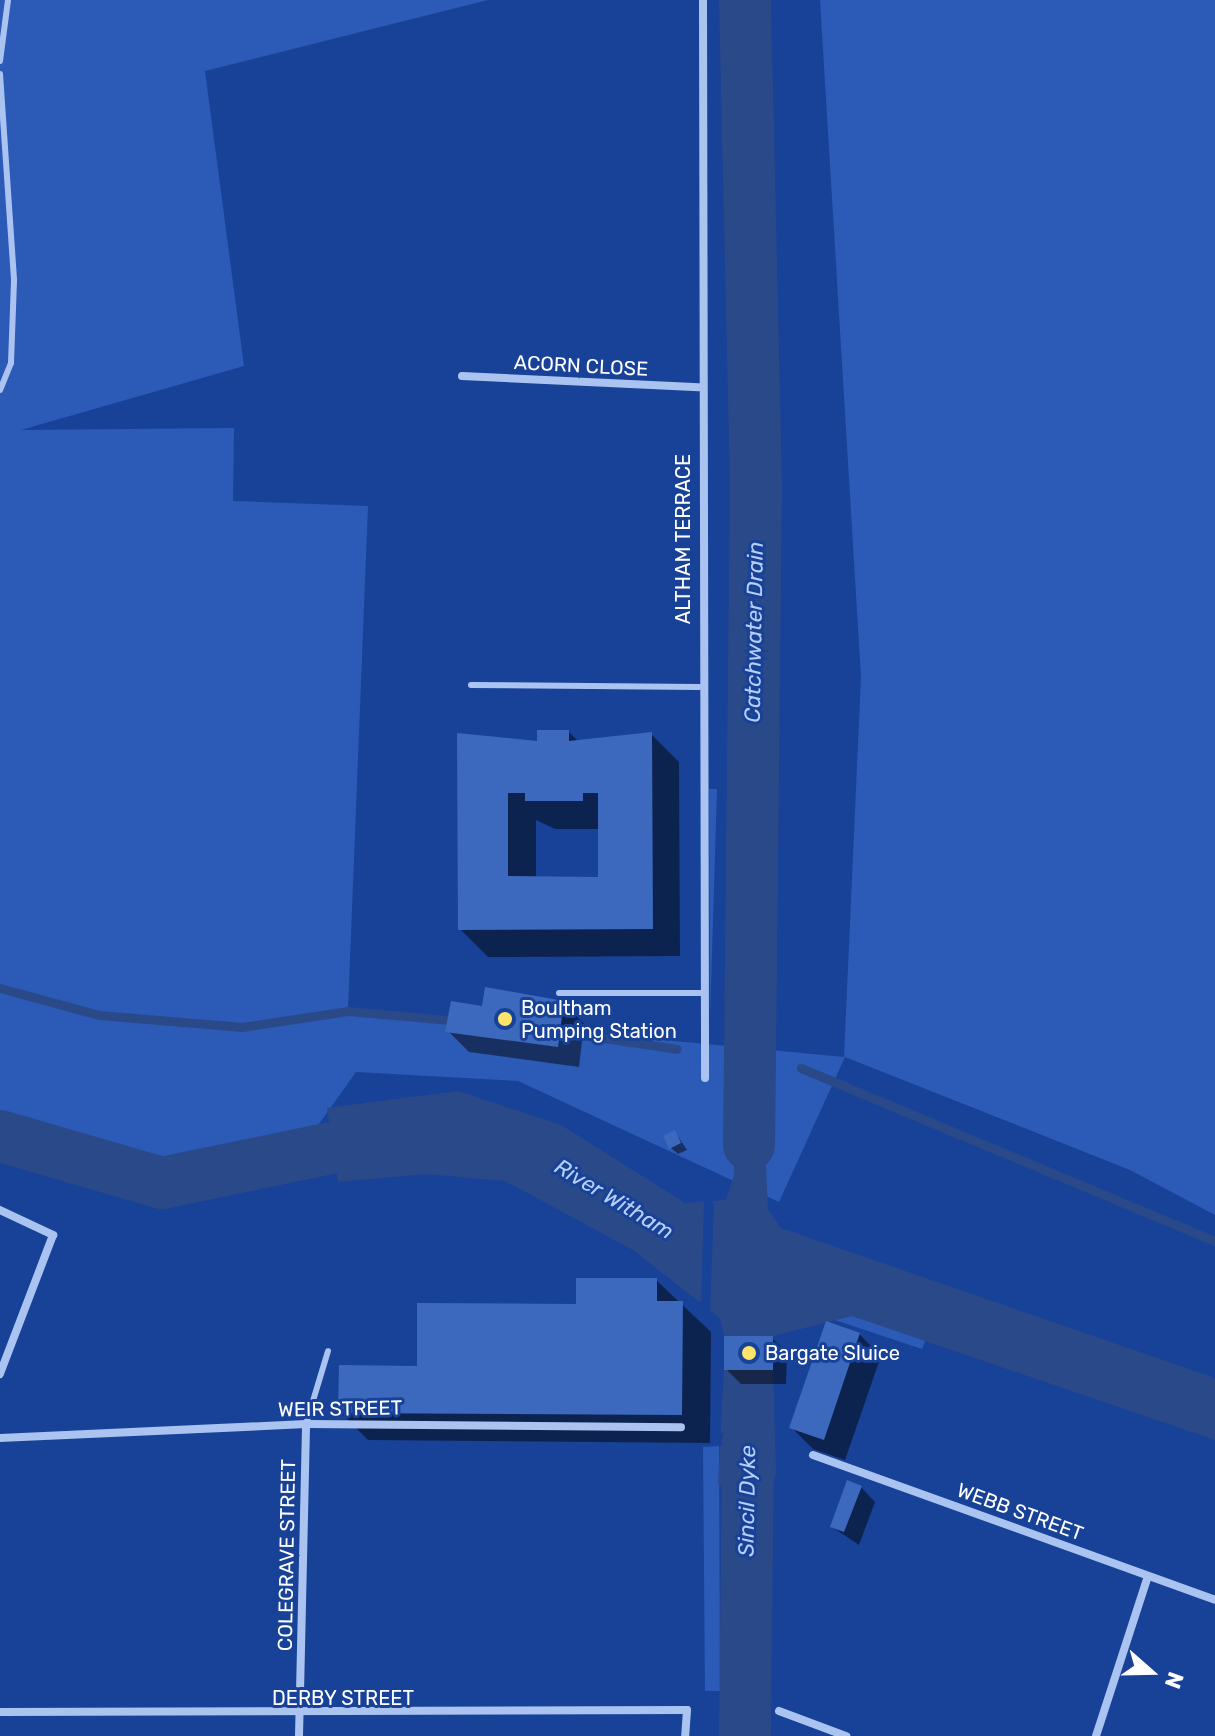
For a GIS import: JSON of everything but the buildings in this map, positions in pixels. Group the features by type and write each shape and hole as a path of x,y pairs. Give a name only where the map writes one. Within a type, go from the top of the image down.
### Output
{"street":[{"name":"ALTHAM TERRACE","path":"703,0 699,687 701,993 705,1078"},
{"name":"ACORN CLOSE","path":"462,376 699,387"},
{"path":"0,1210 53,1235 0,1374"},
{"name":"WEIR STREET","path":"0,1438 306,1424 681,1427"},
{"name":"COLEGRAVE STREET","path":"299,1736 306,1424"},
{"name":"WEBB STREET","path":"813,1455 1215,1600"},
{"path":"1096,1736 1148,1576"},
{"name":"DERBY STREET","path":"0,1712 299,1715 687,1710 685,1736"},
{"path":"779,1711 846,1736"}],"lane":[{"path":"0,61 8,0"},
{"path":"0,74 14,281 11,363 0,390"},
{"path":"471,685 699,687"},
{"path":"559,993 701,993"},
{"path":"306,1424 328,1351"}],"shaded area":[{"path":"0,0 488,0 205,71 244,366 21,430 234,428 233,501 368,506 348,1010 844,1057 861,677 820,0 1215,0 1215,1215 1130,1170 845,1057 779,1202 518,1081 356,1072 299,1152 162,1183 0,1136"},
{"path":"709,789 717,789 710,1017"},
{"path":"852,1316 926,1339 922,1349 826,1317"},
{"path":"719,1446 720,1691 705,1691 703,1447"}],"water":[{"path":"762,1074 768,1210 781,1228 1209,1376 1215,1379 1215,1440 852,1316 773,1336 724,1336 720,1318 633,1250 505,1181 426,1174 338,1182 327,1108 458,1091 561,1125 685,1203 726,1200 734,1175 732,1076"},
{"path":"724,1370 773,1370 776,1473 760,1523 718,1483"}],"pier":[{"path":"768,1131 768,1144 730,1145 729,1132"},
{"path":"704,1201 714,1202 710,1315 701,1307"},
{"path":"770,1432 770,1445 719,1446 719,1433"}],"waterway":[{"name":"Catchwater Drain","path":"745,0 756,482 749,1145"},
{"path":"0,988 99,1015 242,1027 348,1011 459,1021"},
{"path":"549,1030 677,1049"},
{"path":"801,1068 1215,1241"},
{"name":"River Witham","path":"0,1136 162,1183 404,1133"},
{"name":"Sincil Dyke","path":"745,1736 748,1442"}],"place":[{"name":"Boultham Pumping Station","path":"505,1019"},
{"name":"Bargate Sluice","path":"749,1353"}]}
